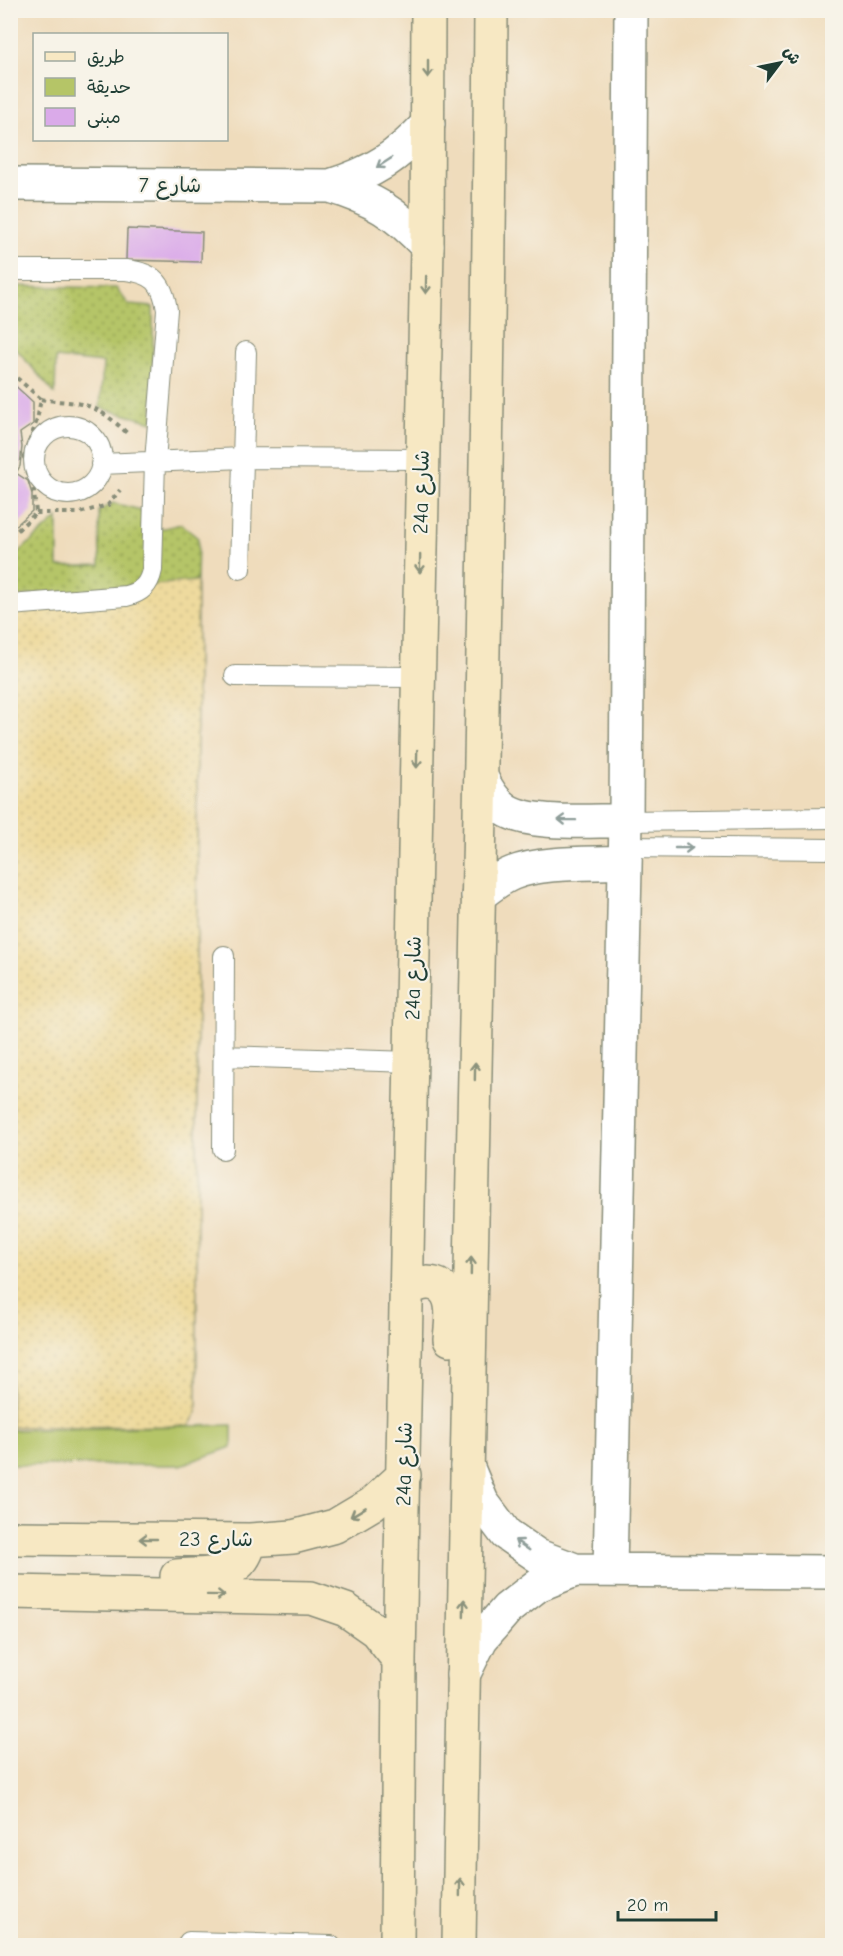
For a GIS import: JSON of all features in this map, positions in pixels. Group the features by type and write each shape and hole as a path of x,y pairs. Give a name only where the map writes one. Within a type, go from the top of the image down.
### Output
{"street":[{"name":"24a شارع","path":"397,1946 399,1660 427,246 428,10"},
{"path":"459,1946 489,347 490,10"},
{"path":"610,1570 625,843 631,10"},
{"name":"شارع 7","path":"330,186 358,177 384,164 408,146 428,124"},
{"name":"شارع 7","path":"10,184 330,186 358,194 384,208 407,225 427,246"},
{"path":"481,777 490,795 506,810 525,818 625,843"},
{"path":"478,896 494,883 513,873 625,843"},
{"path":"408,1290 416,1284 425,1282 443,1289 449,1297 452,1307 450,1344 453,1382 467,1461 482,1502 506,1534 538,1556 575,1570 832,1572"},
{"name":"شارع 23","path":"10,1538 250,1540 293,1538 335,1526 372,1504 404,1475"},
{"path":"81,1593 130,1580 222,1572 233,1569 242,1563 248,1553 250,1540"},
{"path":"463,1675 481,1639 507,1609 538,1585 575,1570"},
{"path":"10,1592 311,1598 346,1610 376,1631 399,1660"}],"lane":[{"path":"10,270 142,272 156,280 165,294 167,310 155,461 150,580 136,594 126,596 10,605"},
{"path":"240,569 246,352"},
{"path":"101,464 243,458 422,459"},
{"path":"235,676 418,677"},
{"path":"625,843 760,819 832,818"},
{"path":"760,819 760,848"},
{"path":"625,843 832,849"},
{"path":"223,1149 224,956"},
{"path":"223,1056 412,1062"},
{"path":"189,1942 331,1946"}],"path":[{"path":"10,372 41,399 37,420 24,457 34,492 36,513 10,537"}],"green space":[{"path":"10,286 116,288 129,305 153,307 153,422 100,408 103,363 56,358 55,394 11,343"},
{"path":"113,503 149,512 156,530 181,524 198,538 197,581 11,597 11,559 58,518 58,567 100,565 99,511"},
{"path":"232,1425 232,1447 181,1465 11,1465 11,1430"}],"sand":[{"path":"197,581 197,1412 189,1426 11,1427 11,597"}],"building":[{"path":"127,229 202,232 201,262 126,260"},
{"path":"10,381 33,402 33,424 20,433 22,447 20,466 16,473 28,481 32,494 32,511 10,531"}]}
